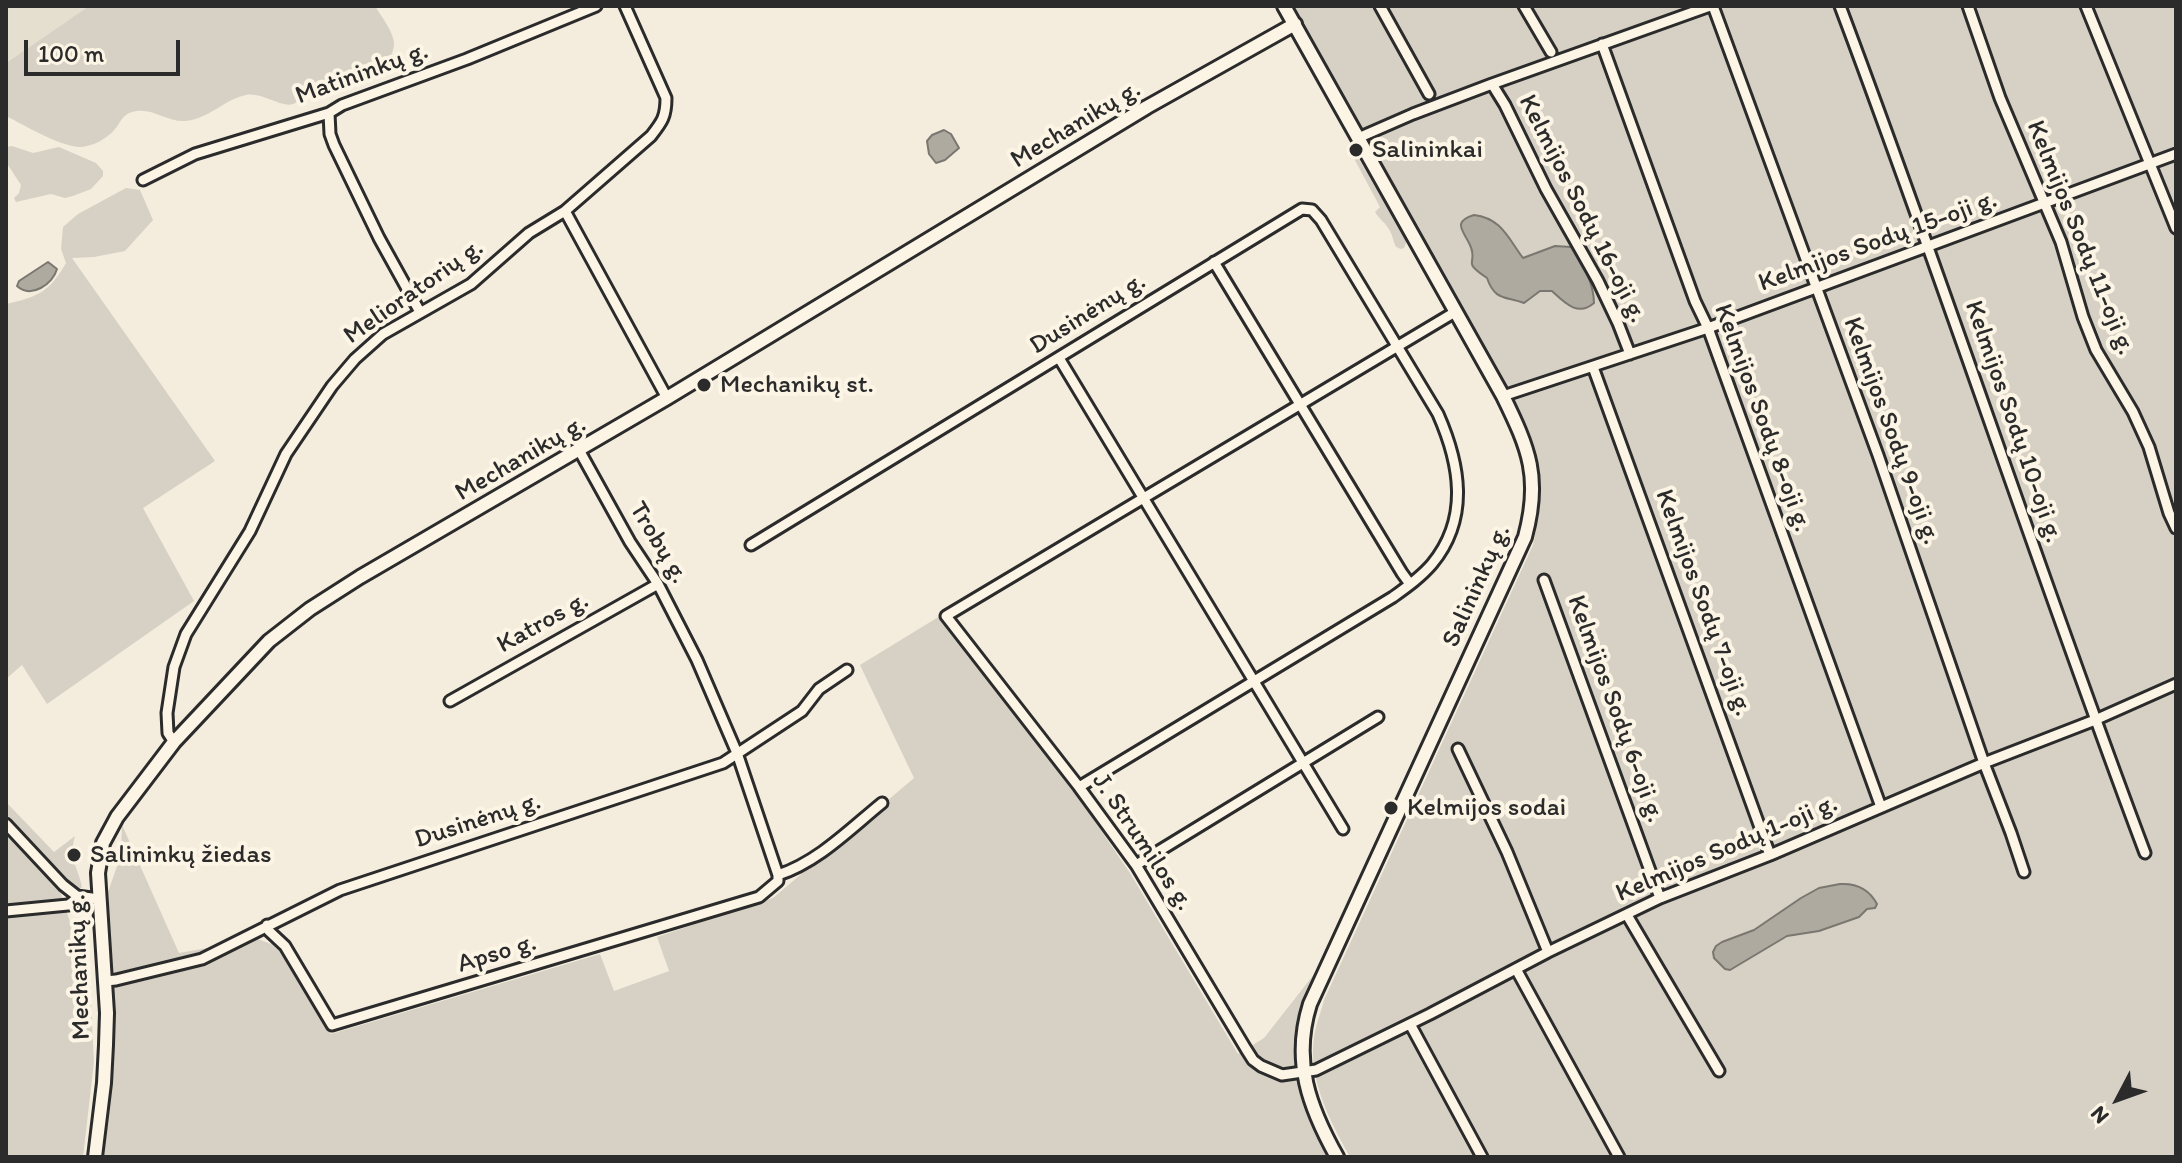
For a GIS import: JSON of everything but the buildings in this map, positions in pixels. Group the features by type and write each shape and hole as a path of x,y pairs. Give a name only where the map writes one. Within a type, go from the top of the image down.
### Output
{"main road":[{"name":"Salininkų g.","path":"1284,6 1503,396 1530,461 1533,498 1525,537 1310,1004 1301,1043 1307,1092 1337,1157"},
{"name":"Mechanikų g.","path":"95,1157 104,1083 107,1013 99,899 99,863 103,843 108,831 174,742 269,641 310,609 360,577 667,398 1147,107 1295,24"}],"street":[{"name":"Matininkų g.","path":"143,180 195,154 329,113 342,105 467,59 596,6"},
{"name":"Melioratorių g.","path":"174,742 168,733 167,713 174,667 186,634 250,531 286,454 332,386 355,359 383,334 471,284 529,233 565,211 651,136 662,121 666,98 625,6"},
{"path":"1380,6 1429,94"},
{"path":"1524,6 1551,52"},
{"path":"1492,84 1711,6"},
{"name":"Kelmijos Sodų 9-oji g.","path":"1711,6 1883,469 2024,872"},
{"name":"Kelmijos Sodų 10-oji g.","path":"1840,6 2145,853"},
{"name":"Kelmijos Sodų 11-oji g.","path":"1968,6 2000,98 2061,242 2096,350 2133,412 2149,447 2176,528"},
{"path":"2086,6 2176,228"},
{"name":"Kelmijos Sodų 8-oji g.","path":"1602,44 1881,807"},
{"name":"Kelmijos Sodų 16-oji g.","path":"1358,138 1492,84 1598,281 1630,354"},
{"path":"329,113 334,145 379,238 420,312"},
{"name":"Kelmijos Sodų 15-oji g.","path":"1503,396 1708,328 2176,154"},
{"name":"Dusinėnų g.","path":"751,545 1302,209 1312,210 1321,220 1438,414 1448,437 1456,464 1458,491 1456,513 1449,535 1431,565 1393,597 1079,787"},
{"path":"565,211 667,398"},
{"path":"1214,262 1410,584"},
{"path":"1143,498 1455,312"},
{"path":"1059,358 1343,829"},
{"name":"Kelmijos Sodų 7-oji g.","path":"1593,367 1770,855"},
{"name":"Trobų g.","path":"579,450 630,542 658,584 697,660 737,753"},
{"name":"J. Strumilos g.","path":"1143,498 946,616 1136,865 1253,1060 1269,1071 1282,1075 1304,1073"},
{"name":"Kelmijos Sodų 6-oji g.","path":"1544,580 1660,898"},
{"name":"Katros g.","path":"450,701 658,584"},
{"name":"Dusinėnų g.","path":"105,981 202,959 340,890 723,763 802,711 819,689 847,670"},
{"name":"Kelmijos Sodų 1-oji g.","path":"1304,1073 1325,1066 1660,898 1770,855 2176,684"},
{"path":"1136,865 1378,717"},
{"path":"1458,749 1507,852 1548,952"},
{"path":"737,753 778,875"},
{"name":"Apso g.","path":"267,925 285,946 332,1025 759,897 773,887 778,875 791,871 826,848 882,803"},
{"path":"6,824 63,885 77,896 99,899"},
{"path":"6,911 68,905 77,896"},
{"path":"1627,915 1719,1071"},
{"path":"1516,969 1619,1157"},
{"path":"1410,1024 1482,1157"}],"shaded area":[{"path":"6,6 89,6 6,63"},
{"path":"89,6 375,6 390,30 394,45 385,65 372,76 355,81 329,81 293,104 246,95 201,117 185,121 146,111 132,112 104,139 89,146 70,146 6,116 6,63"},
{"path":"1294,6 2176,6 2176,1157 1350,1157 1328,1115 1317,1084 1313,1053 1317,1023 1324,1000 1533,545 1538,518 1539,477 1535,450 1523,420"},
{"path":"944,130 951,134 959,148 945,160 936,163 929,154 927,141"},
{"path":"6,147 33,153 59,147 96,163 103,176 91,189 73,196 65,198 51,194 16,202 14,198 21,185 6,162"},
{"path":"1349,149 1357,156 1407,241 1404,248 1396,247 1388,228 1375,212 1380,207"},
{"path":"126,188 140,190 153,220 125,251 72,258 215,461 143,508 194,601 47,704 22,665 6,679 6,304 34,296 48,287 66,263 61,249 63,227 78,214"},
{"path":"1474,215 1497,225 1523,258 1555,246 1571,247 1587,274 1594,303 1577,309 1552,291 1540,291 1524,303 1497,294 1487,278 1472,265 1472,251 1461,224"},
{"path":"48,262 57,269 51,280 41,288 29,291 17,286 19,281"},
{"path":"940,616 1085,807 1130,873 1238,1054 1264,1038 1315,973 1296,1032 1296,1069 1312,1123 1328,1157 102,1157 113,1054 114,1000 108,892 121,855 122,825 179,953 258,939 271,944 281,953 331,1034 600,954 614,991 669,971 657,937 773,898 914,778 860,665"},
{"path":"6,802 54,852 75,836 73,857 80,889 6,815"},
{"path":"6,833 60,891 90,984 94,1062 83,1157 6,1157"},
{"path":"1840,884 1857,886 1866,891 1877,904 1875,908 1819,931 1787,936 1730,970 1714,958 1716,946 1722,942 1754,930 1819,888"}],"place":[{"name":"Salininkai","path":"1356,150"},
{"name":"Mechanikų st.","path":"704,385"},
{"name":"Kelmijos sodai","path":"1391,808"},
{"name":"Salininkų žiedas","path":"74,855"}]}
